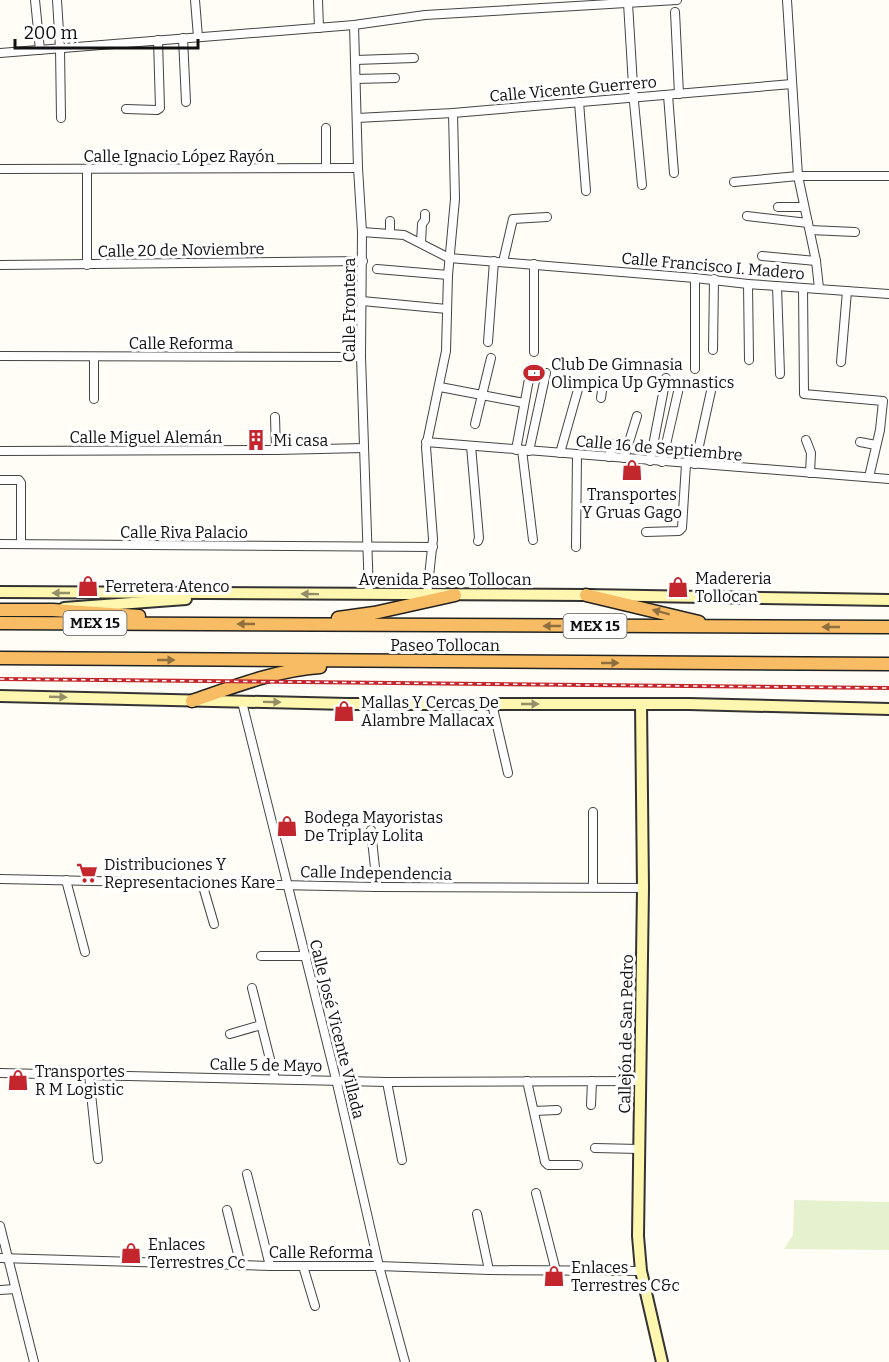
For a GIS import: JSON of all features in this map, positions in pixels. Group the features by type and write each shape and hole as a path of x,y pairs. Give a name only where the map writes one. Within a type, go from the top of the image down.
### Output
{"highway":[{"path":"302,624 374,613 455,595"},
{"path":"586,595 718,627"},
{"path":"0,610 53,610 144,616 190,623"},
{"name":"Paseo Tollocan","path":"0,623 889,627"},
{"name":"Paseo Tollocan","path":"0,658 889,664"},
{"path":"192,701 248,682 293,671 426,662"}],"main road":[{"name":"Avenida Paseo Tollocan","path":"0,592 586,595 889,600"},
{"path":"53,610 80,606 199,599 224,593"},
{"path":"0,696 242,702 654,704 889,709"},
{"path":"654,704 675,700 735,699 889,702"},
{"name":"Callejón de San Pedro","path":"641,704 643,888 638,1236 641,1271 662,1362"}],"street":[{"path":"35,0 40,50"},
{"path":"57,0 61,118"},
{"path":"195,0 198,37"},
{"path":"318,0 319,28"},
{"path":"0,53 354,25 425,15 677,0"},
{"path":"787,0 798,176 816,261 819,288"},
{"path":"627,3 633,98 642,185"},
{"path":"675,12 679,94"},
{"name":"Calle Frontera","path":"354,25 363,261 362,357 369,594"},
{"path":"183,38 186,102"},
{"path":"126,110 157,110 160,108 158,40"},
{"path":"355,60 414,58"},
{"path":"356,79 395,78"},
{"name":"Calle Vicente Guerrero","path":"357,118 453,113 792,84"},
{"path":"668,95 674,173"},
{"path":"579,102 586,191"},
{"path":"427,595 433,547 426,442 440,387 446,344 449,258 455,206 453,113"},
{"path":"326,128 326,168"},
{"name":"Calle Ignacio López Rayón","path":"0,169 358,168"},
{"path":"87,170 87,265"},
{"path":"734,182 798,176 889,176"},
{"path":"778,207 804,207"},
{"path":"421,243 425,214"},
{"path":"747,216 855,232"},
{"path":"488,342 499,262 512,220 519,217 547,217"},
{"path":"390,221 390,233"},
{"name":"Calle Francisco I. Madero","path":"362,232 404,236 449,258 889,294"},
{"path":"762,256 816,261"},
{"name":"Calle 20 de Noviembre","path":"0,266 363,261"},
{"path":"534,264 534,352"},
{"path":"377,268 448,275"},
{"path":"695,278 695,369"},
{"path":"714,279 714,350"},
{"path":"748,284 749,360"},
{"path":"777,286 780,374"},
{"path":"803,288 804,394 881,400 886,408 869,477"},
{"path":"841,362 847,291"},
{"path":"362,301 447,309"},
{"name":"Calle Reforma","path":"0,356 362,357"},
{"path":"94,357 94,399"},
{"path":"475,424 491,358"},
{"path":"531,368 524,403 522,450 533,540"},
{"path":"522,450 546,373"},
{"path":"650,460 666,378"},
{"path":"560,453 579,386 585,382 612,384"},
{"path":"662,462 680,382"},
{"path":"601,398 603,383"},
{"path":"440,387 524,403"},
{"path":"695,464 711,391"},
{"path":"624,458 638,416"},
{"path":"274,417 276,450"},
{"path":"806,440 812,453 810,473"},
{"name":"Calle 16 de Septiembre","path":"426,442 889,479"},
{"path":"860,442 876,445"},
{"path":"609,457 613,444"},
{"path":"471,446 478,542"},
{"name":"Calle Miguel Alemán","path":"0,451 364,448"},
{"path":"576,547 577,455"},
{"path":"646,532 679,531 682,528 686,464"},
{"path":"1,480 19,480 21,483 21,544"},
{"name":"Calle Riva Palacio","path":"0,544 433,547"},
{"name":"Calle José Vicente Villada","path":"242,702 405,1362"},
{"path":"492,704 508,773"},
{"path":"592,887 593,812"},
{"path":"370,830 377,887"},
{"name":"Calle Independencia","path":"0,879 377,887 643,888"},
{"path":"66,880 85,952"},
{"path":"202,883 214,924"},
{"path":"261,956 306,956"},
{"path":"252,988 275,1078"},
{"path":"230,1034 261,1025"},
{"name":"Calle 5 de Mayo","path":"0,1073 336,1079 387,1082 640,1081"},
{"path":"88,1075 98,1159"},
{"path":"591,1105 592,1081"},
{"path":"387,1082 402,1160"},
{"path":"527,1082 546,1163 578,1165"},
{"path":"534,1111 557,1110"},
{"path":"595,1148 639,1149"},
{"path":"247,1174 270,1266"},
{"path":"536,1193 556,1271"},
{"path":"227,1210 241,1266"},
{"path":"477,1214 489,1270"},
{"path":"0,1226 4,1258 34,1362"},
{"name":"Calle Reforma","path":"4,1258 241,1266 641,1271"},
{"path":"303,1266 315,1306"},
{"path":"0,1290 15,1290"}],"green space":[{"path":"794,1200 889,1202 889,1250 784,1249 793,1235"}],"railway":[{"path":"0,679 889,688"}],"place":[{"name":"Club De Gimnasia Olimpica Up Gymnastics","path":"534,373"},
{"name":"Mi casa","path":"256,440"},
{"name":"Transportes Y Gruas Gago","path":"632,470"},
{"name":"Ferretera Atenco","path":"88,586"},
{"name":"Madereria Tollocan","path":"678,587"},
{"name":"Mallas Y Cercas De Alambre Mallacax","path":"344,711"},
{"name":"Bodega Mayoristas De Triplay Lolita","path":"287,826"},
{"name":"Distribuciones Y Representaciones Kare","path":"87,873"},
{"name":"Transportes R M Logistic","path":"18,1080"},
{"name":"Enlaces Terrestres Cc","path":"131,1253"},
{"name":"Enlaces Terrestres C&c","path":"554,1276"}]}
